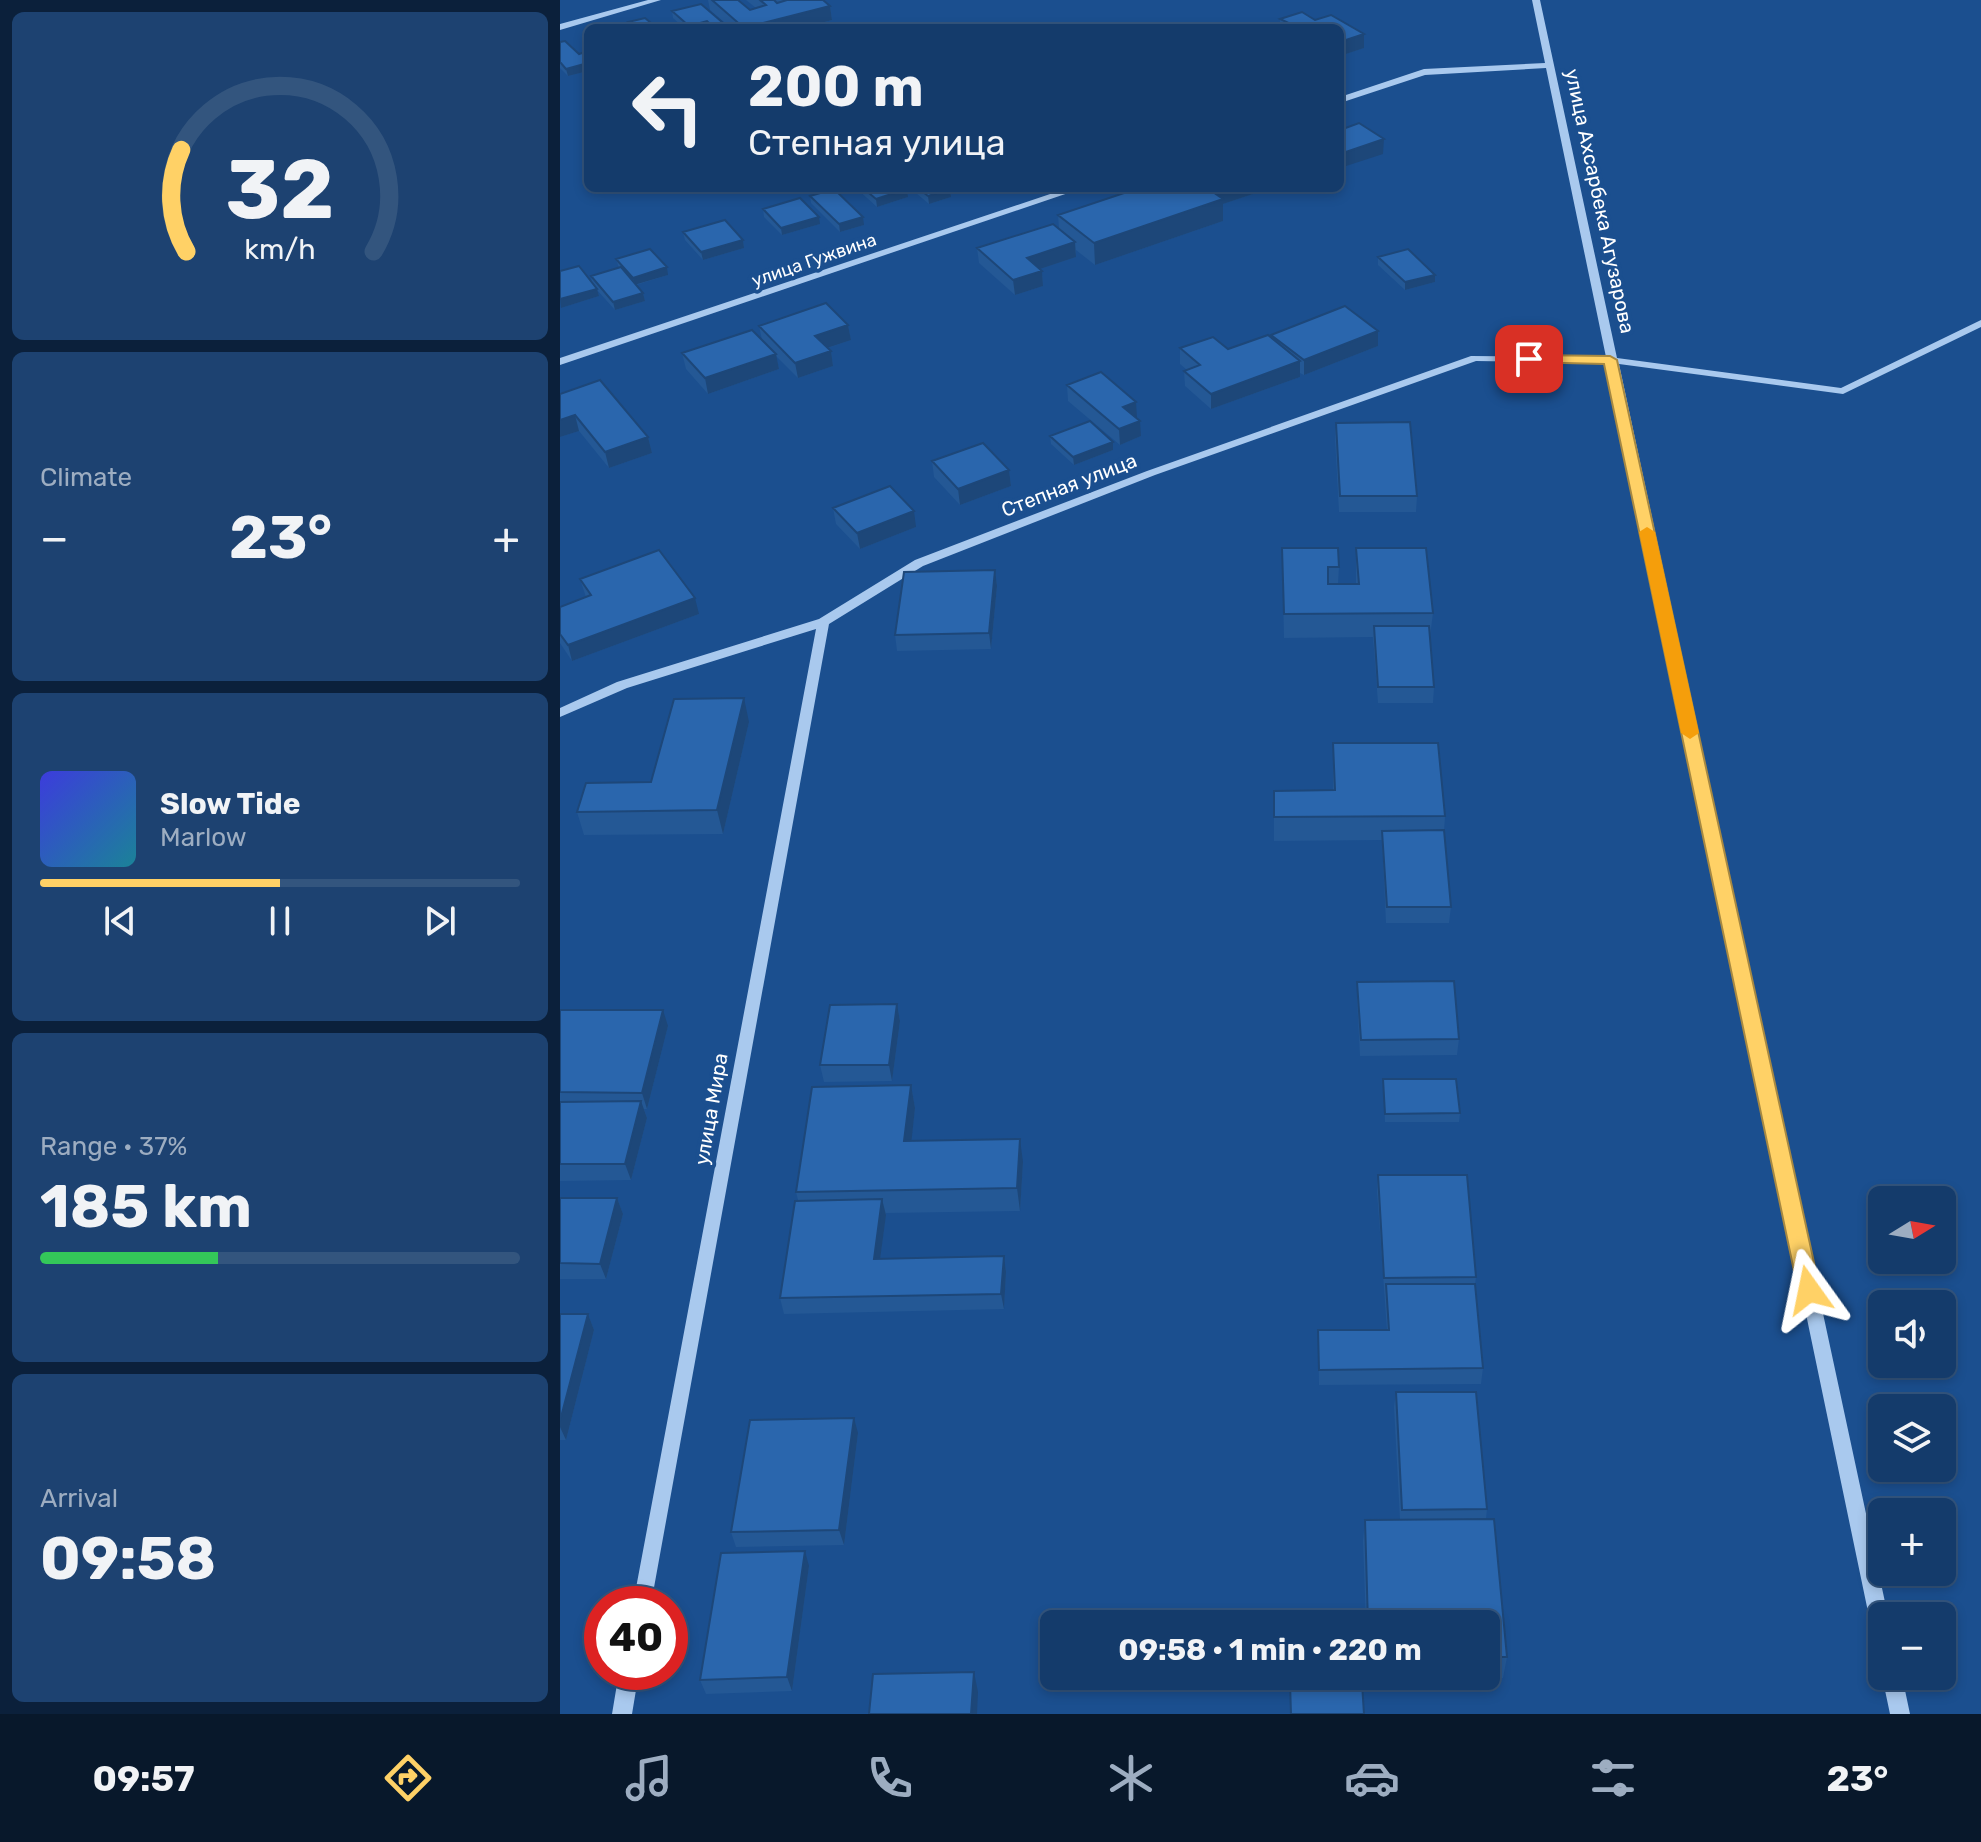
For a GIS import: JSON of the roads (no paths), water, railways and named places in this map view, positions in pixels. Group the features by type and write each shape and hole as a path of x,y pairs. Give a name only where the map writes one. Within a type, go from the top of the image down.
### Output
{"street":[{"path":"560,27 657,0"},
{"name":"улица Ахсарбека Агузарова","path":"1536,0 1876,1602"},
{"path":"1344,99 1424,72 1549,65"},
{"name":"улица Гужвина","path":"560,362 1066,192"},
{"name":"Степная улица","path":"560,713 622,685 823,622 919,563 1151,473 1475,358 1610,360 1843,391 1981,323"},
{"name":"улица Мира","path":"645,1586 823,622"},
{"path":"622,1714 626,1690"},
{"path":"1895,1690 1900,1714"}]}
